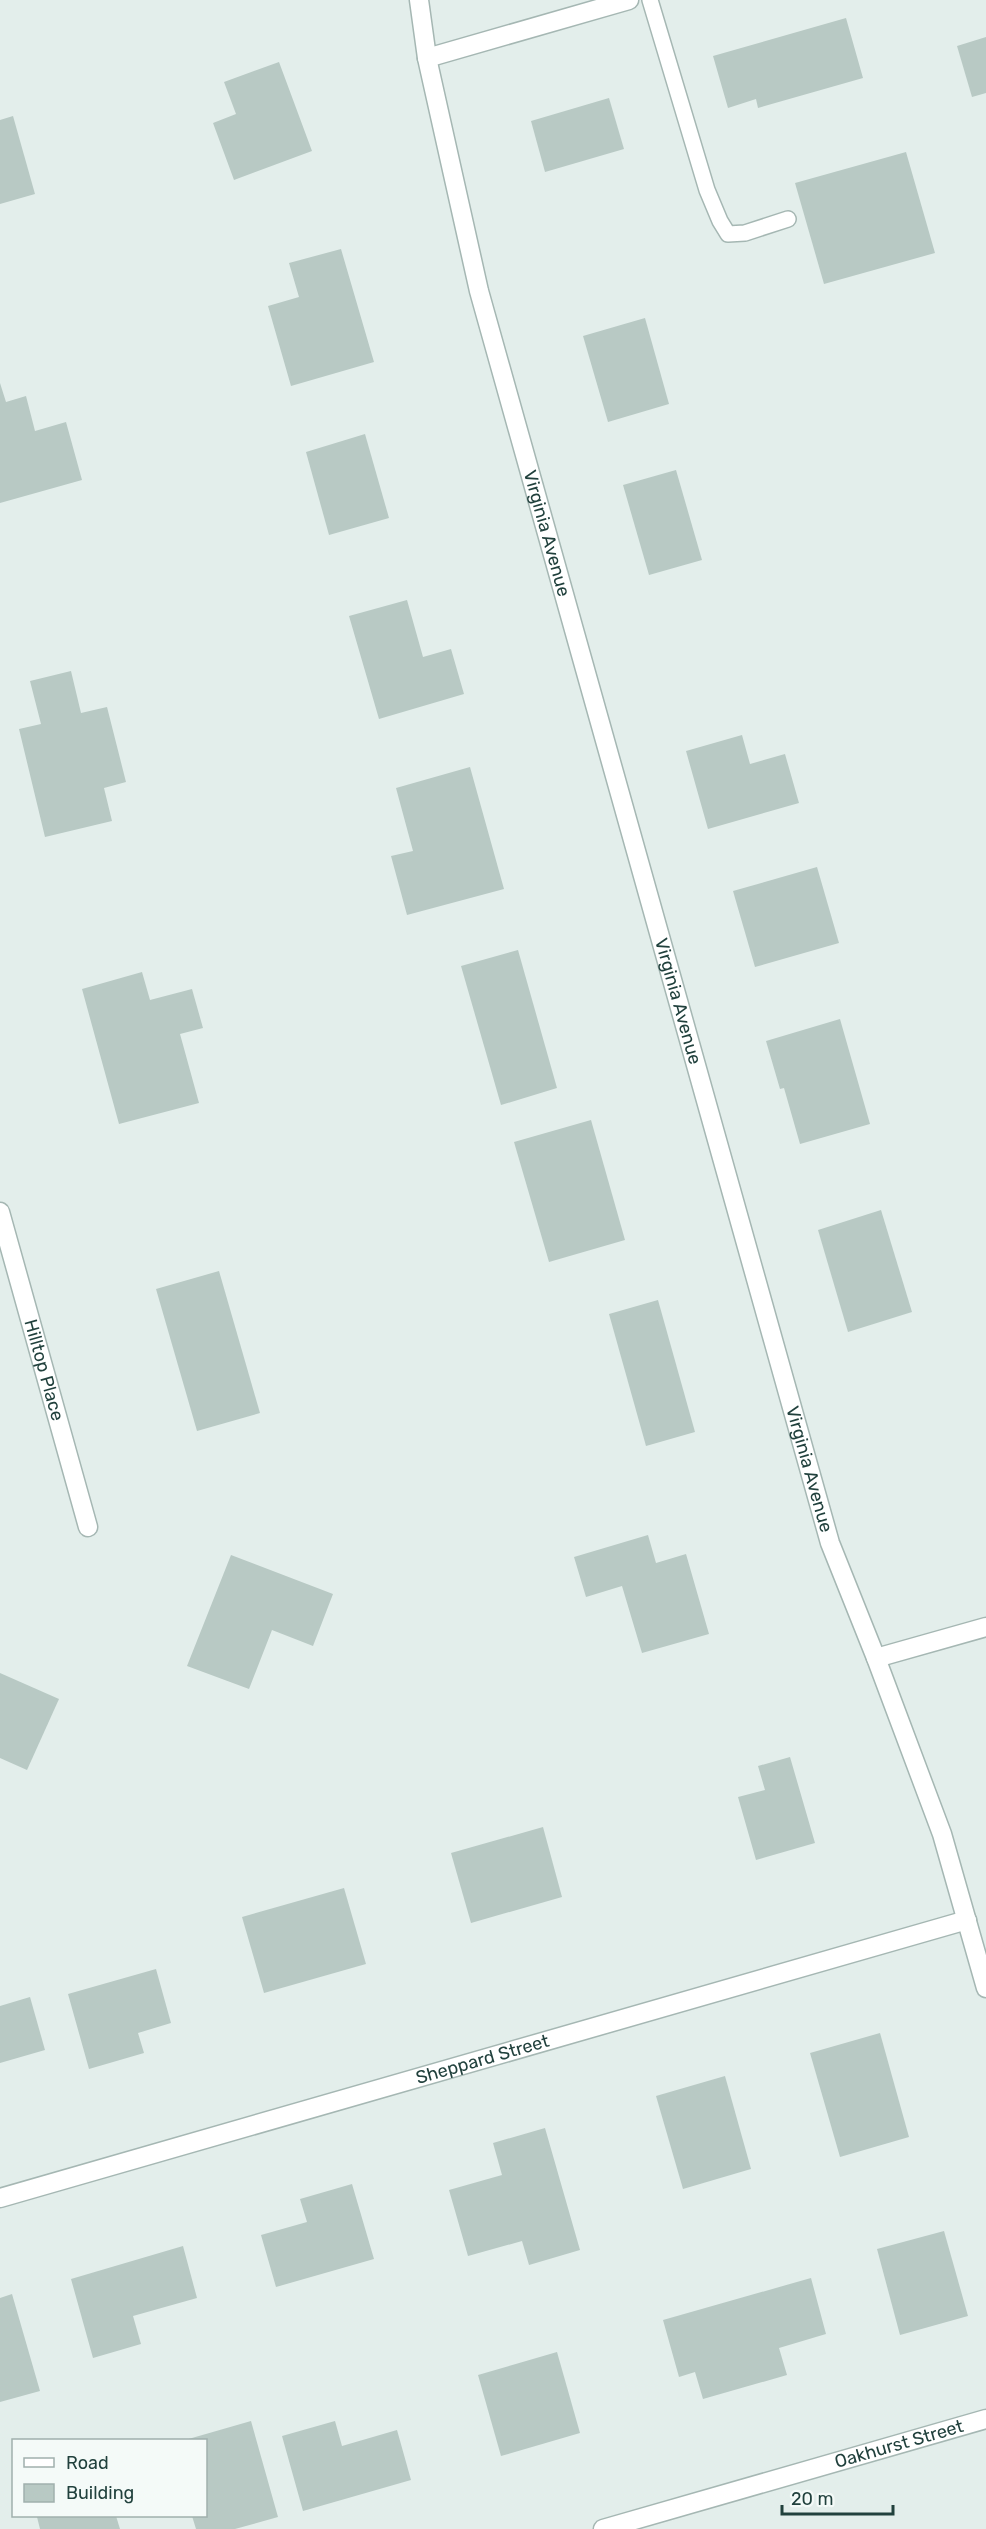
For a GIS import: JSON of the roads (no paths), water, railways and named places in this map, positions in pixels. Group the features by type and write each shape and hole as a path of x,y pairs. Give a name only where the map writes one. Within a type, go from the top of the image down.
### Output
{"street":[{"name":"Virginia Avenue","path":"419,0 427,58 479,291 830,1544 876,1658 942,1834 986,1988"},
{"path":"427,58 628,0"},
{"name":"Hilltop Place","path":"0,1212 88,1527"},
{"path":"876,1658 986,1627"},
{"name":"Sheppard Street","path":"0,2198 967,1920"},
{"name":"Oakhurst Street","path":"603,2529 986,2419"}],"lane":[{"path":"650,0 707,190 728,234 745,233 788,219"}]}
